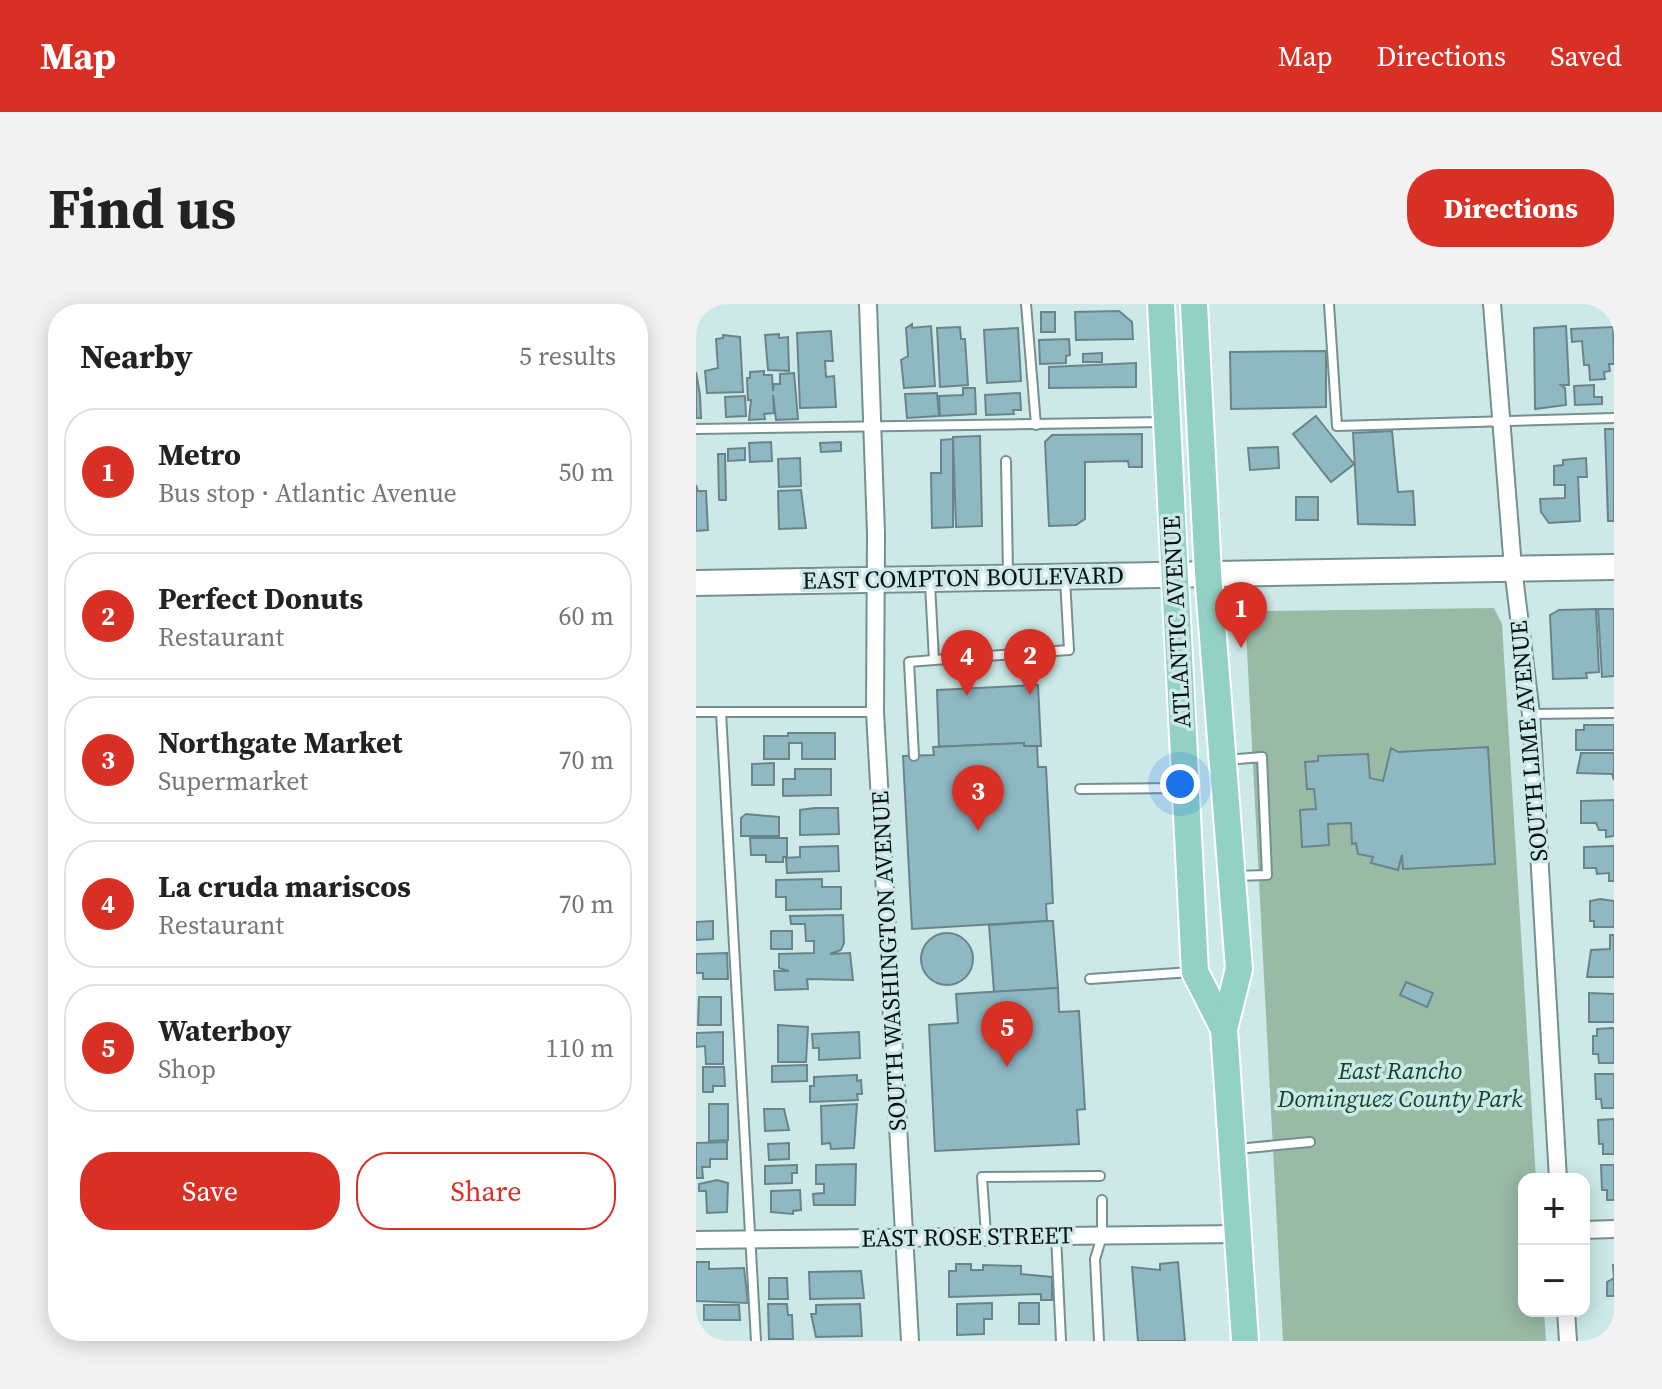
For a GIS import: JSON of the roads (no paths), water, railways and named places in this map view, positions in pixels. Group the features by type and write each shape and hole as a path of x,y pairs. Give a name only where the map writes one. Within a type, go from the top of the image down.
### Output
{"main road":[{"name":"ATLANTIC AVENUE","path":"1161,304 1195,972 1224,1029"},
{"name":"ATLANTIC AVENUE","path":"1194,304 1208,573 1239,969 1224,1029 1245,1341"},
{"name":"EAST COMPTON BOULEVARD","path":"696,583 1065,579 1208,573 1614,567"}],"street":[{"name":"SOUTH WASHINGTON AVENUE","path":"868,304 876,533 875,712 910,1341"},
{"name":"SOUTH LIME AVENUE","path":"1492,304 1513,568 1531,714 1558,1173"},
{"path":"1590,1230 1614,1229"},
{"name":"EAST ROSE STREET","path":"696,1240 1239,1234"},
{"path":"1566,1317 1568,1341"}],"lane":[{"path":"1026,304 1036,425"},
{"path":"1329,304 1337,426 1614,418"},
{"path":"696,429 1168,422"},
{"path":"1006,461 1008,579"},
{"path":"914,756 909,662 1069,650 1065,579"},
{"path":"929,580 934,660"},
{"path":"696,712 875,712"},
{"path":"721,712 756,1341"},
{"path":"1531,714 1614,713"},
{"path":"1223,760 1262,757 1267,875 1233,876"},
{"path":"1080,789 1186,788"},
{"path":"1090,979 1195,972"},
{"path":"1233,1149 1310,1142"},
{"path":"986,1235 982,1177 1100,1176"},
{"path":"1099,1341 1095,1259 1102,1236 1102,1200"},
{"path":"1056,1235 1061,1341"}],"place":[{"name":"Metro","path":"1241,648"},
{"name":"Perfect Donuts","path":"1030,695"},
{"name":"La cruda mariscos","path":"967,696"},
{"name":"Northgate Market","path":"978,831"},
{"name":"Waterboy","path":"1007,1067"}],"park label":[{"name":"East Rancho Dominguez County Park","path":"1400,1085"}]}
